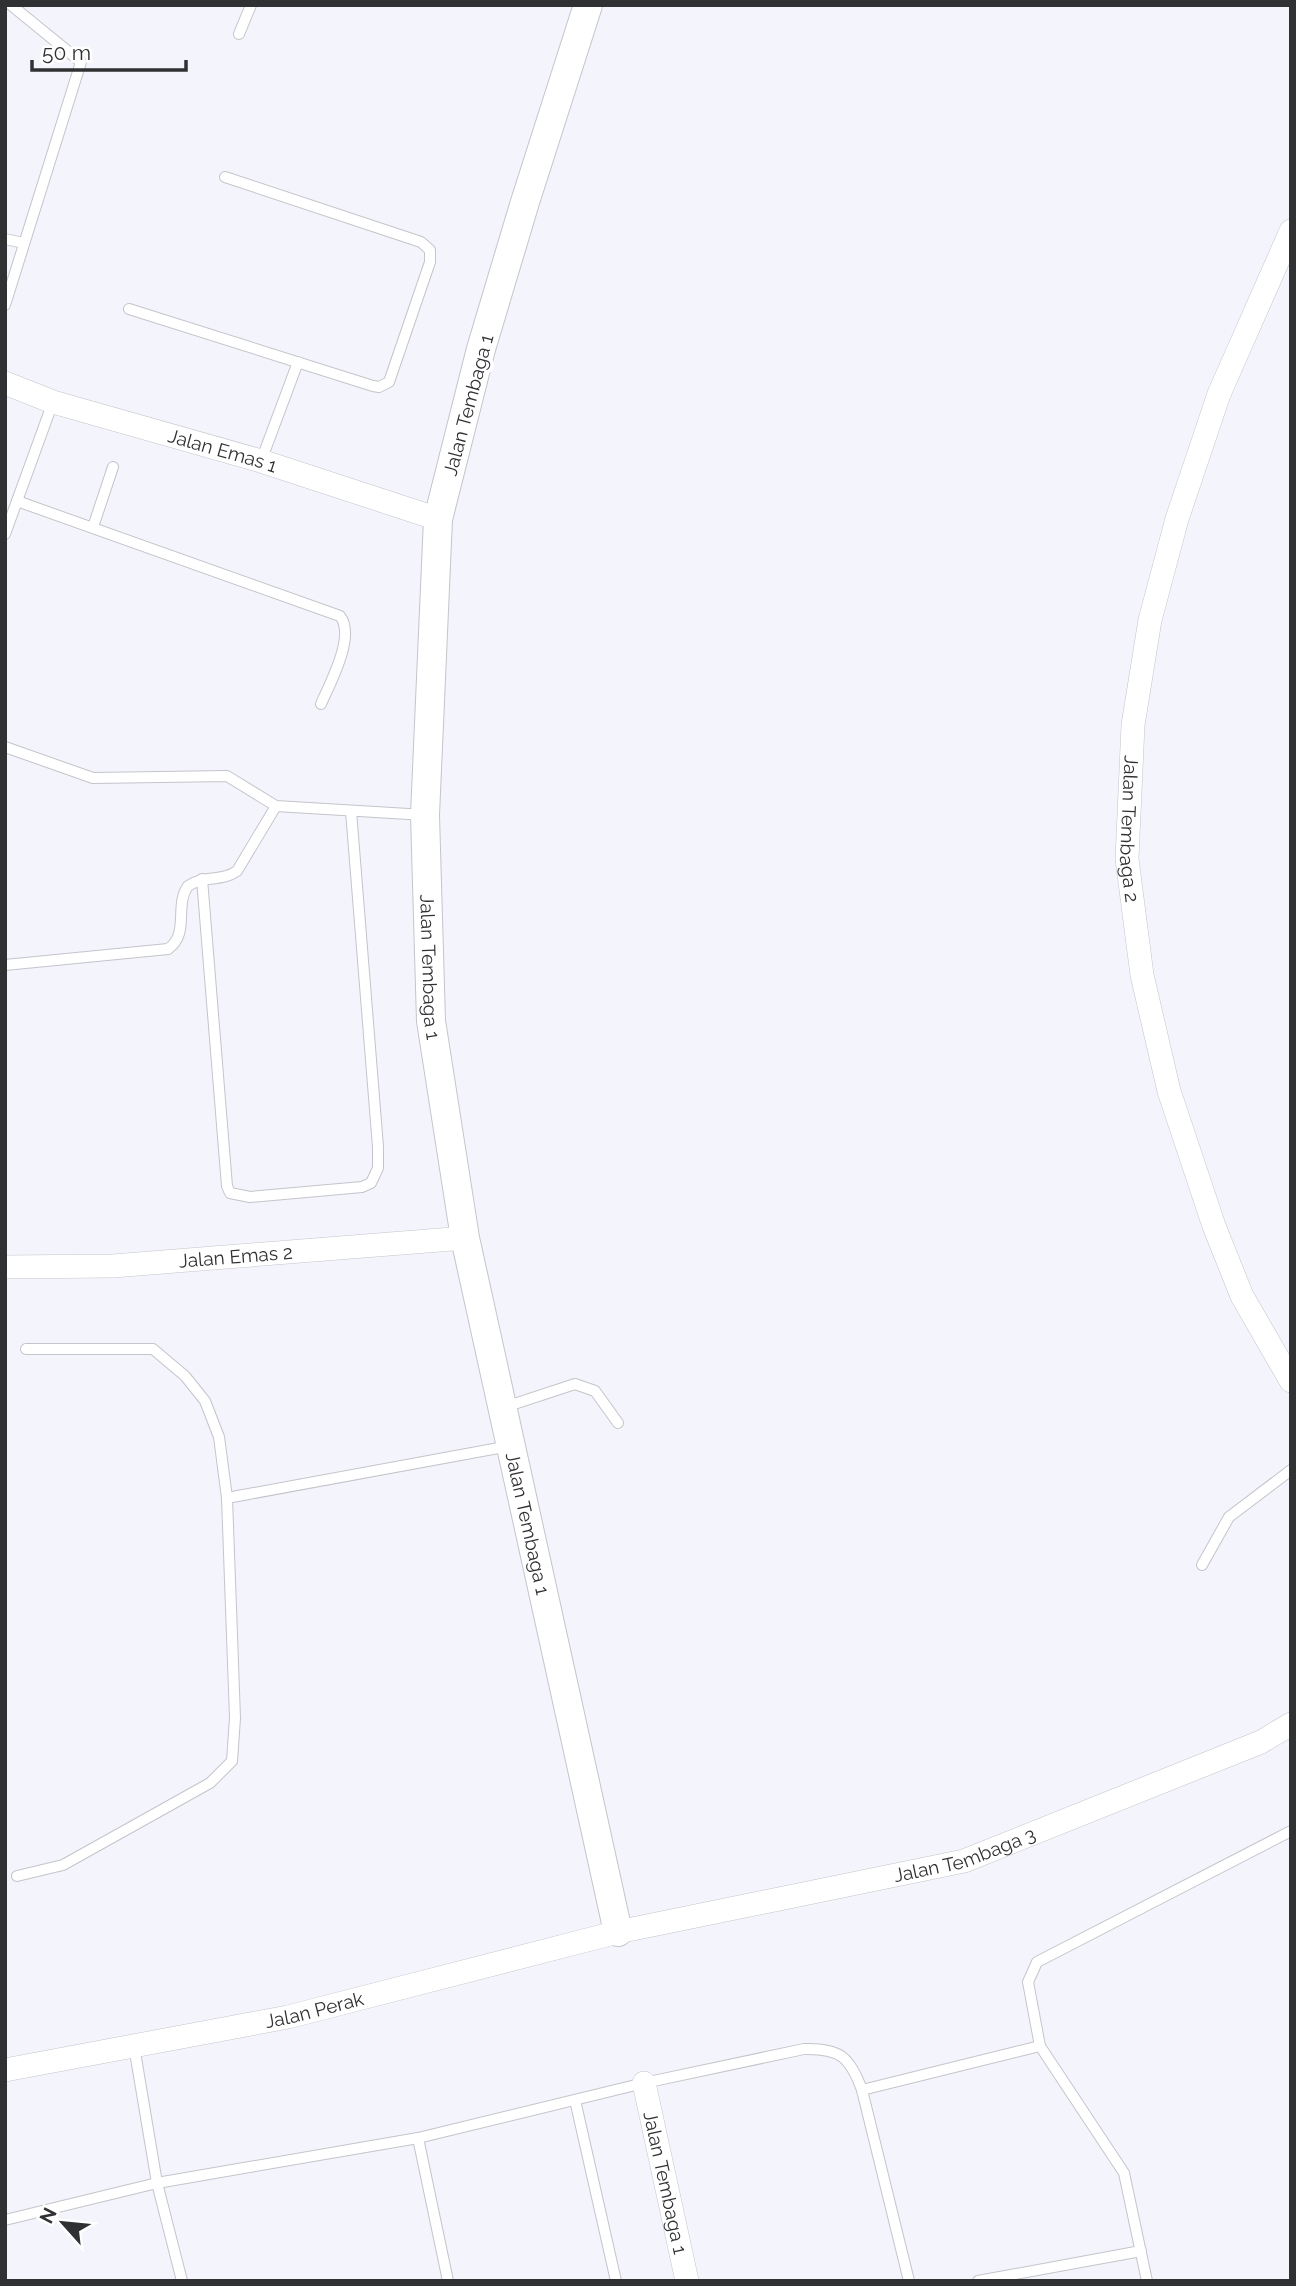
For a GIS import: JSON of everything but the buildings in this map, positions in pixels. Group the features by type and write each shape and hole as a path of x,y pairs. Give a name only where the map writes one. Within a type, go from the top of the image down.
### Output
{"street":[{"name":"Jalan Tembaga 1","path":"588,5 524,202 481,349 438,519 425,815 431,1021 465,1238 618,1932"},
{"name":"Jalan Tembaga 2","path":"1291,231 1219,394 1177,519 1150,620 1133,725 1127,859 1142,975 1169,1091 1214,1226 1242,1296 1291,1381"},
{"name":"Jalan Emas 1","path":"5,383 53,402 261,461 438,519"},
{"name":"Jalan Emas 2","path":"5,1267 113,1266 465,1238"},
{"name":"Jalan Tembaga 3","path":"618,1932 964,1861 1261,1742 1291,1724"},
{"name":"Jalan Perak","path":"5,2070 288,2017 618,1932"},
{"name":"Jalan Tembaga 1","path":"644,2082 687,2281"}],"lane":[{"path":"5,305 81,62 11,5"},
{"path":"239,34 251,5"},
{"path":"129,309 373,386 384,386 389,382 430,262 430,250 421,242 225,177"},
{"path":"5,239 24,243"},
{"path":"261,461 298,362"},
{"path":"5,534 53,402"},
{"path":"93,527 113,467"},
{"path":"17,501 340,616 345,624 342,657 321,704"},
{"path":"5,747 93,778 227,775 276,806 425,815"},
{"path":"5,965 168,949 179,938 184,892 188,886 202,879 228,877 237,871 276,806"},
{"path":"202,879 226,1175 230,1194 250,1197 362,1187 371,1183 378,1168 378,1147 351,811"},
{"path":"17,1876 63,1865 210,1783 232,1760 235,1718 227,1497 219,1437 205,1401 185,1376 153,1349 26,1349"},
{"path":"502,1408 575,1384 594,1391 618,1423"},
{"path":"227,1497 510,1446"},
{"path":"1202,1565 1229,1517 1291,1471"},
{"path":"1147,2281 1124,2173 1040,2046 1028,1982 1037,1962 1291,1831"},
{"path":"134,2046 157,2183 182,2281"},
{"path":"862,2090 1040,2046"},
{"path":"5,2220 157,2183 418,2138 644,2082 804,2049 820,2049 836,2054 855,2069 909,2281"},
{"path":"575,2100 616,2281"},
{"path":"418,2138 449,2281"},
{"path":"978,2281 1141,2250"}]}
